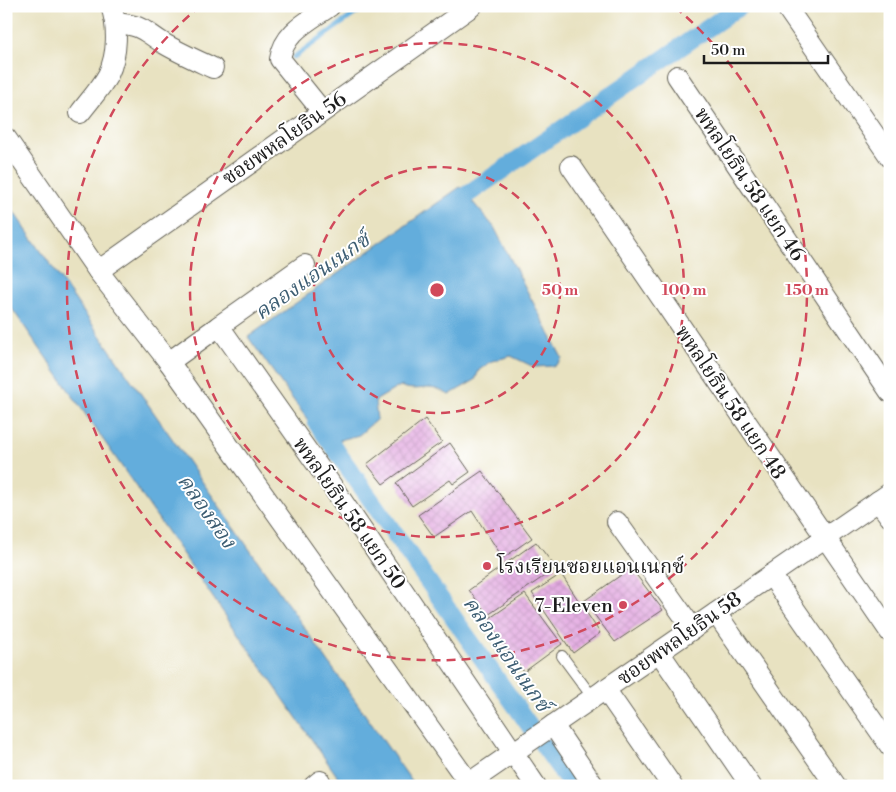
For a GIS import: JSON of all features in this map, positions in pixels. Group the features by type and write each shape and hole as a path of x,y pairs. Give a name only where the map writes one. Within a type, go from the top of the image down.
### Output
{"street":[{"path":"322,111 280,59 282,46 293,32 330,6"},
{"name":"ซอยพหลโยธิน 56","path":"98,271 472,6"},
{"path":"789,10 890,157"},
{"path":"80,113 108,75 115,51 114,14 148,31 162,42 213,68"},
{"name":"พหลโยธิน 58 แยก 46","path":"677,76 890,392"},
{"path":"6,138 98,271 169,362 470,785"},
{"name":"พหลโยธิน 58 แยก 48","path":"570,166 890,632"},
{"path":"169,362 304,265"},
{"name":"พหลโยธิน 58 แยก 50","path":"219,326 330,483 535,738"},
{"name":"ซอยพหลโยธิน 58","path":"470,785 824,538 886,504"},
{"path":"616,522 693,629"},
{"path":"771,575 890,746"},
{"path":"716,613 836,786"},
{"path":"659,652 751,786"},
{"path":"599,694 672,786"},
{"path":"535,738 536,786"},
{"path":"535,738 594,786"}],"lane":[{"path":"562,656 599,694"}],"water":[{"path":"460,187 494,227 562,358 555,366 534,367 511,356 492,361 479,370 475,380 449,395 435,389 413,389 400,386 375,401 377,419 359,435 325,444 248,337"},
{"name":"คลองสอง","path":"6,201 415,786 344,786 6,300"}],"building":[{"path":"425,419 442,442 383,484 367,464"},
{"path":"450,443 470,472 453,484 450,480 412,506 396,483"},
{"path":"482,471 532,538 503,558 472,511 434,537 418,515"},
{"path":"536,542 556,568 488,615 469,590"},
{"name":"7-Eleven","path":"631,568 663,610 615,642 584,601"},
{"path":"561,574 600,633 573,653 532,593"},
{"path":"525,594 562,644 524,672 487,620"}],"waterway":[{"path":"294,57 366,6"},
{"name":"คลองแอนเนกซ์","path":"449,207 740,6"},
{"name":"คลองแอนเนกซ์","path":"316,422 572,786"}],"place":[{"name":"โรงเรียนซอยแอนเนกซ์","path":"487,566"},
{"name":"7-Eleven","path":"623,605"}]}
